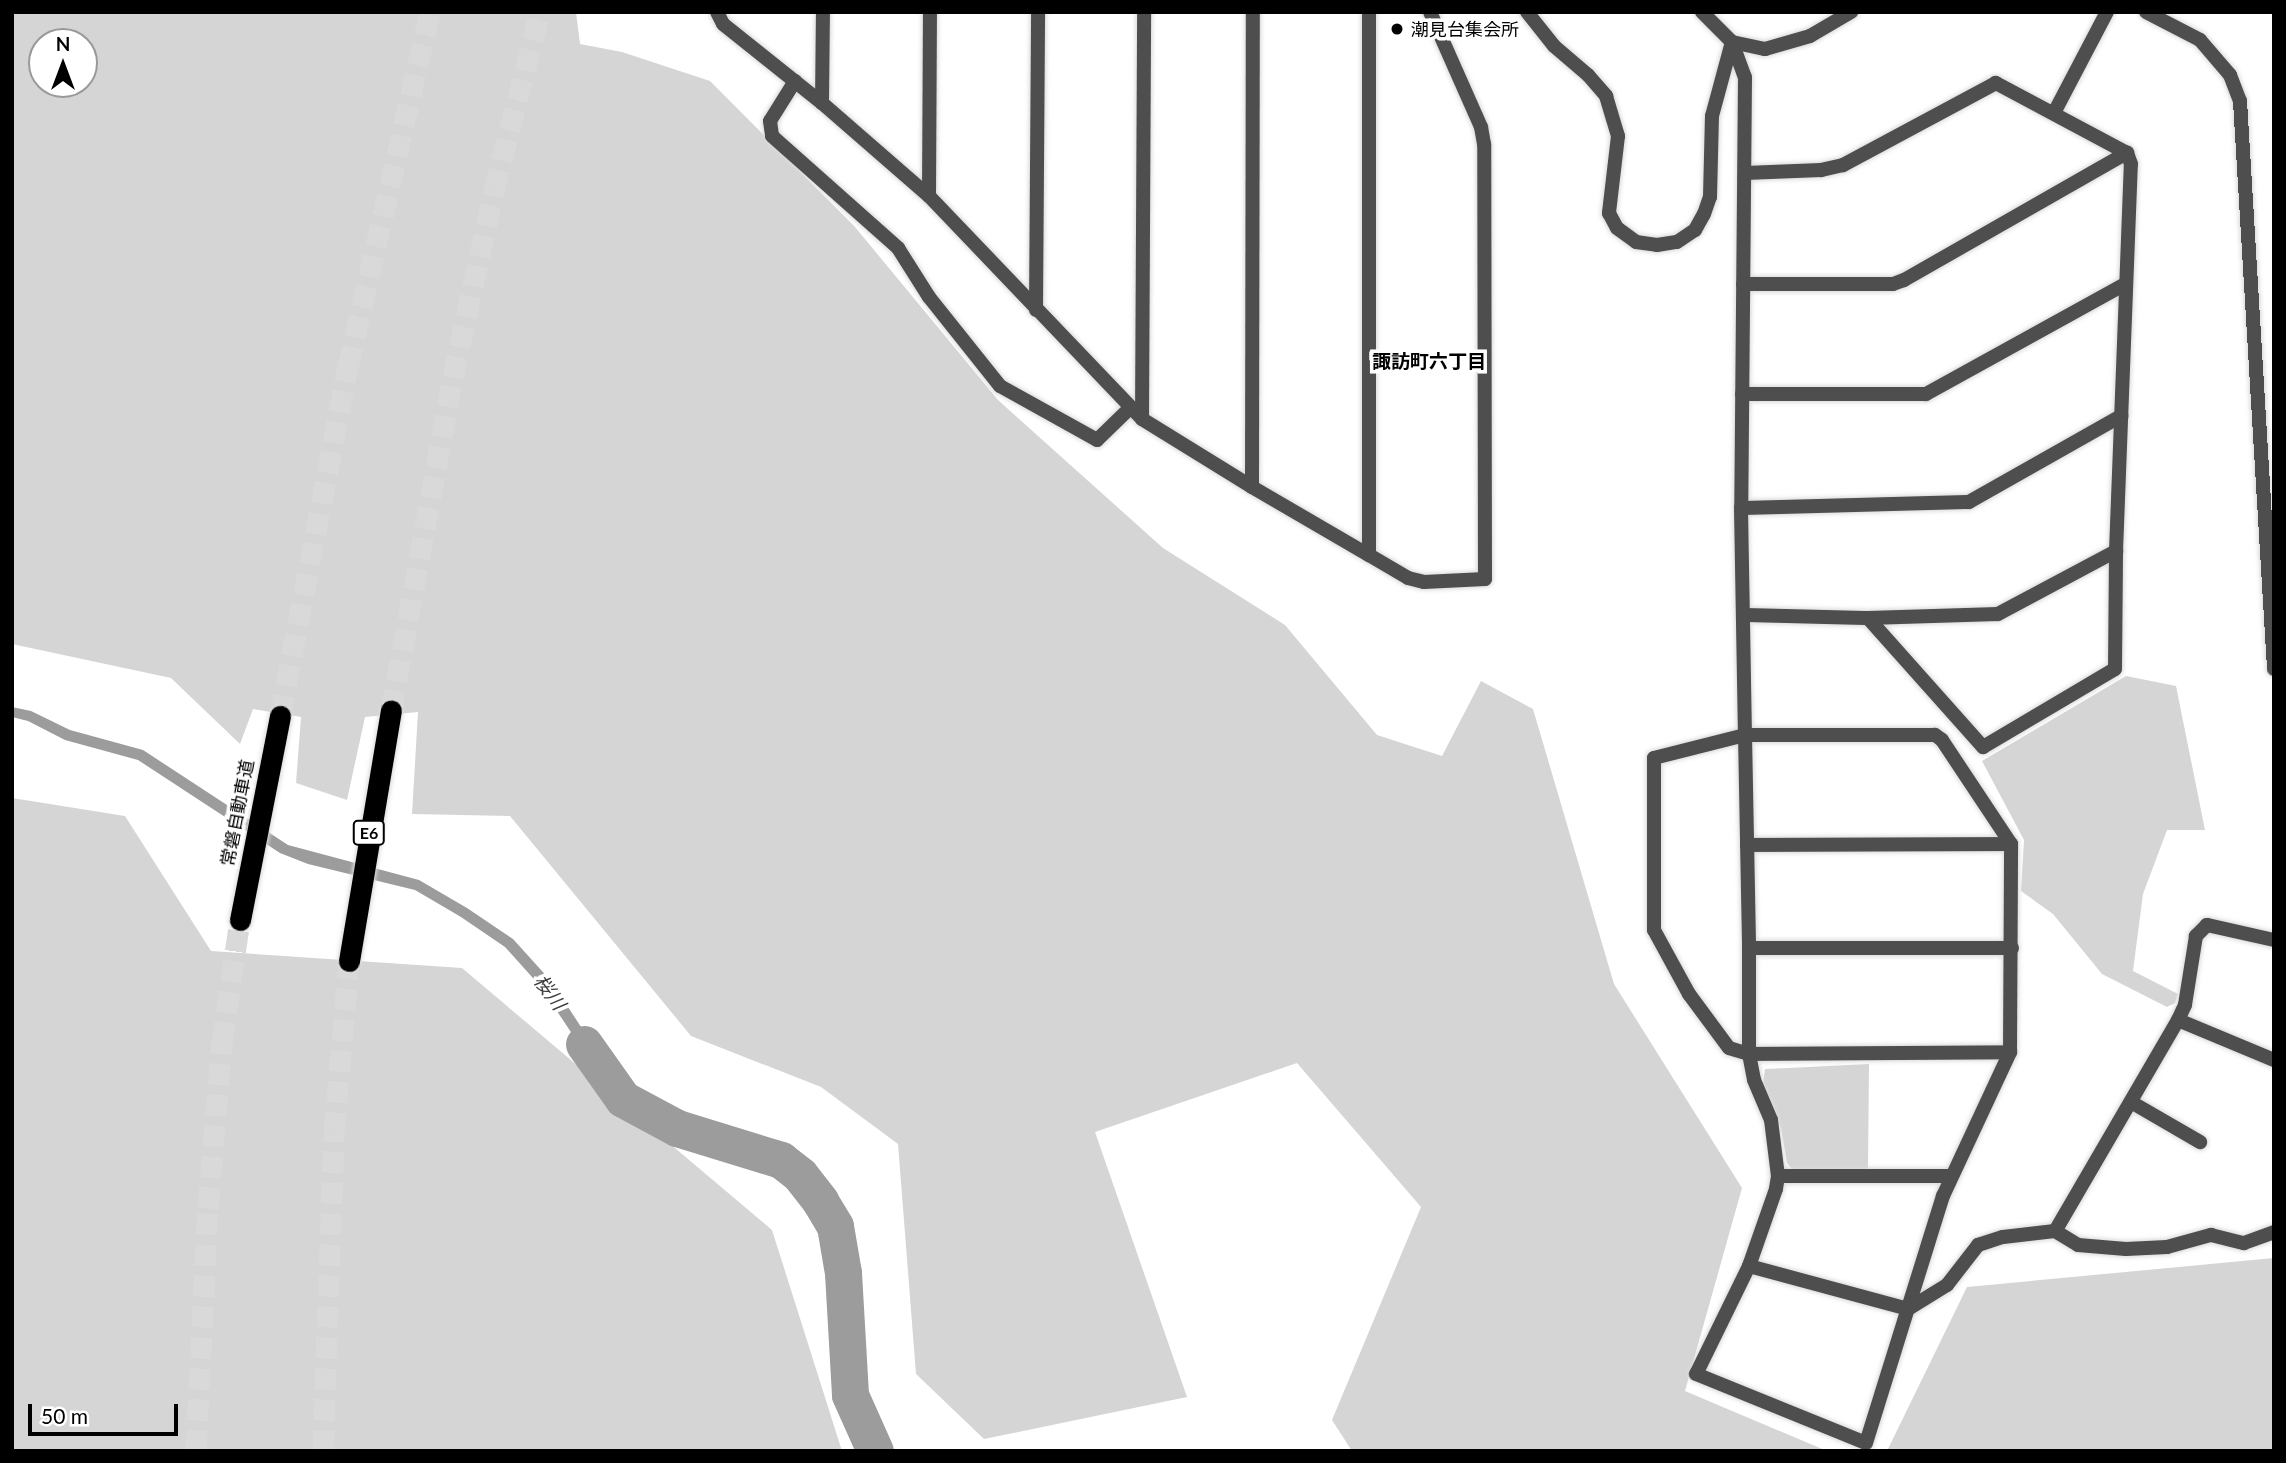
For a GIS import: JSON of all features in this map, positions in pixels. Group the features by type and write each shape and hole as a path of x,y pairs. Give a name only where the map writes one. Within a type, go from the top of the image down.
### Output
{"highway":[{"name":"E6","path":"349,961 389,720"},
{"name":"常磐自動車道","path":"240,920 279,724"}],"street":[{"path":"717,12 723,24 822,103 929,196 1142,419 1408,578 1424,582 1485,579 1484,144 1481,127 1430,12"},
{"path":"822,103 823,12"},
{"path":"929,196 930,12"},
{"path":"1036,310 1038,12"},
{"path":"1142,419 1144,12"},
{"path":"1252,487 1253,12"},
{"path":"1369,12 1369,555"},
{"path":"1527,12 1554,46 1588,75 1605,96 1618,136 1609,213 1617,229 1636,242 1676,243 1695,230 1704,214 1710,197 1712,116 1732,42"},
{"path":"1702,12 1732,42 1745,77 1741,508 1742,615 1745,735 1749,948 1749,1054 1754,1080 1770,1120 1778,1176 1749,1266 1696,1374 1866,1443 1951,1176 2004,1072 2010,1052 2011,844 1942,740 1935,735 1745,735 1654,758 1654,930 1689,994 1729,1048 1749,1054 2010,1052"},
{"path":"1732,42 1757,49 1786,46 1851,12"},
{"path":"2055,111 2107,12"},
{"path":"2146,12 2200,40 2230,75 2240,101 2274,669"},
{"path":"795,81 770,121 772,136 898,248 929,297 1000,386 1097,440 1130,408"},
{"path":"1745,173 1821,170 1843,165 1996,83 2055,111 2127,153 2131,164 2124,284 2115,669 1983,747 1868,618"},
{"path":"1743,284 1893,284 2127,153"},
{"path":"1742,394 1926,394 2124,284"},
{"path":"1741,508 1969,502 2121,416"},
{"path":"1742,615 1868,618 1998,614 2116,551"},
{"path":"1747,845 2011,844"},
{"path":"2055,1231 2178,1020 2185,1005 2196,936 2207,925 2274,940"},
{"path":"1749,948 2012,948"},
{"path":"2178,1020 2274,1060"},
{"path":"2131,1102 2200,1142"},
{"path":"1778,1176 1951,1176"},
{"path":"1749,1266 1908,1309 1947,1285 1978,1245 2003,1237 2055,1231 2078,1245 2126,1249 2166,1247 2211,1235 2244,1243 2274,1232"}],"shaded area":[{"path":"12,12 576,12 580,44 622,52 710,81 855,227 998,400 1163,548 1285,625 1377,735 1442,756 1481,681 1533,709 1614,984 1742,1188 1685,1391 1827,1451 1352,1451 1332,1420 1421,1207 1297,1063 1095,1132 1187,1397 984,1439 916,1374 898,1144 821,1087 691,1036 510,816 412,814 418,712 365,717 347,800 296,783 301,717 253,709 240,744 171,678 12,644"},
{"path":"2126,676 2176,686 2205,830 2167,830 2143,894 2133,971 2178,994 2175,1003 2167,1007 2102,974 2053,914 2021,891 2024,840 1982,761"},
{"path":"12,798 125,816 211,951 462,968 772,1230 842,1451 12,1451"},
{"path":"1869,1064 1868,1169 1793,1170 1787,1163 1781,1128 1763,1084 1765,1069"},
{"path":"2274,1258 2274,1451 1887,1451 1967,1287"}],"water":[{"path":"12,707 31,711 70,730 143,750 288,845 419,880 467,908 513,939 551,981 615,1079 608,1088 541,987 505,947 461,917 415,890 308,864 280,853 138,760 65,740 28,721 12,717"}],"waterway":[{"name":"桜川","path":"584,1044 623,1099 677,1128 781,1160 800,1175 820,1201 835,1226 843,1273 850,1395 875,1451"}],"tunnel":[{"path":"280,716 348,367 430,12"},
{"path":"391,711 453,377 494,190 540,12"},
{"path":"196,1451 208,1208 222,1043 240,920"},
{"path":"323,1451 334,1133 349,961"}],"place":[{"name":"潮見台集会所","path":"1397,29"}],"district":[{"name":"諏訪町六丁目","path":"1429,361"}]}
